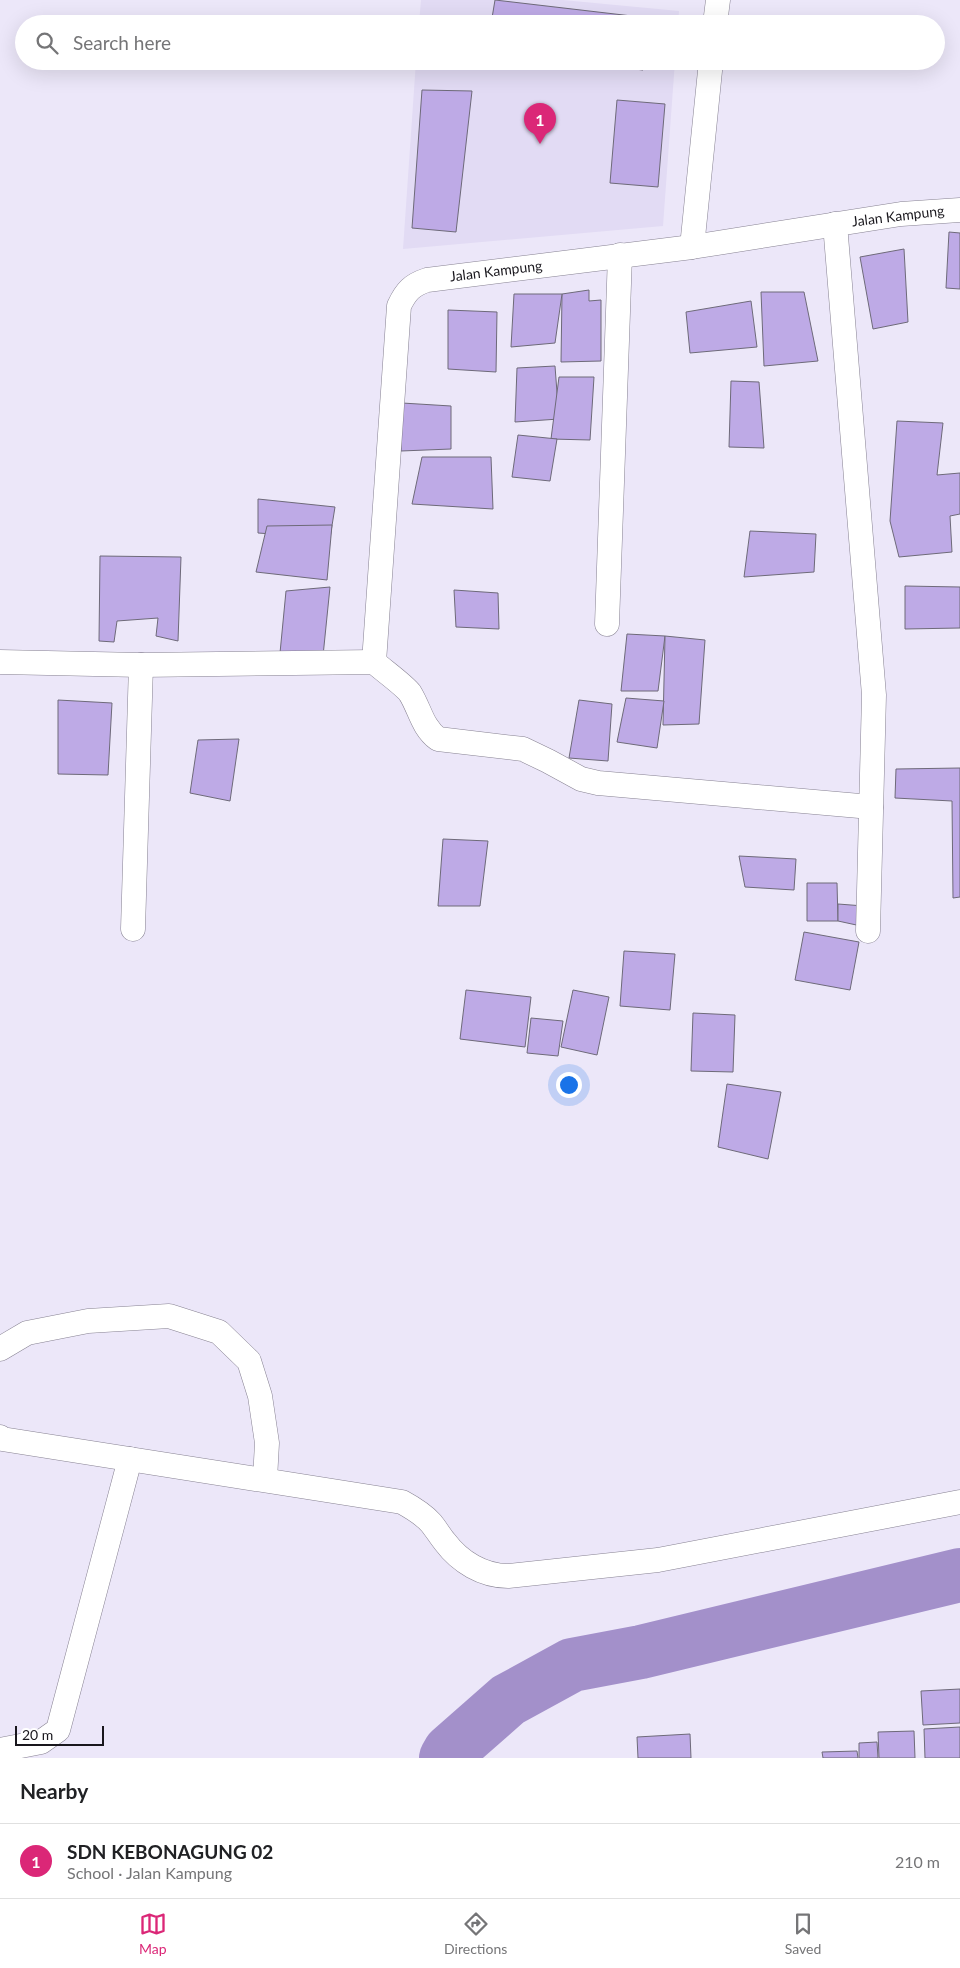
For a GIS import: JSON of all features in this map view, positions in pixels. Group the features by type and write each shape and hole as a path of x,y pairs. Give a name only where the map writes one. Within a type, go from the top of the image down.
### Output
{"street":[{"path":"716,15 718,0"},
{"path":"692,247 710,70"},
{"name":"Jalan Kampung","path":"374,662 399,306 405,292 414,284 427,280 692,247 901,214 960,210"},
{"path":"835,224 874,695 868,931"},
{"path":"608,624 620,255"},
{"path":"0,662 141,665 374,662 409,692 425,726 438,739 523,749 581,779 598,783 871,806"},
{"path":"133,929 141,665"},
{"path":"0,1349 27,1334 88,1321 169,1316 219,1332 249,1361 260,1396 267,1443 265,1479"},
{"path":"0,1438 402,1502 420,1513 432,1524 445,1543 458,1557 476,1569 493,1576 658,1560 960,1502"},
{"path":"0,1750 41,1742 58,1730 130,1459"}],"shaded area":[{"path":"421,0 563,0 679,11 679,15 420,15"},
{"path":"415,70 674,70 663,226 403,249"}],"building":[{"path":"495,0 623,15 492,15"},
{"path":"422,90 472,91 456,232 412,228"},
{"path":"617,100 665,104 658,187 610,183"},
{"path":"949,232 960,233 960,289 946,288"},
{"path":"904,249 908,322 873,329 860,257"},
{"path":"589,290 589,301 601,300 601,361 561,362 562,294"},
{"path":"761,292 804,292 818,361 764,366"},
{"path":"514,294 562,294 555,343 511,347"},
{"path":"751,301 757,347 690,353 686,312"},
{"path":"448,310 497,312 496,372 448,369"},
{"path":"555,366 559,419 515,422 517,368"},
{"path":"559,377 594,377 590,440 551,439"},
{"path":"731,381 759,382 764,448 729,447"},
{"path":"402,403 451,406 451,449 401,451"},
{"path":"897,421 943,423 937,475 960,473 960,514 950,516 952,552 899,557 890,521"},
{"path":"518,435 557,439 550,481 512,477"},
{"path":"422,457 491,457 493,509 412,504"},
{"path":"258,499 335,507 330,538 258,533"},
{"path":"332,525 327,580 256,572 267,526"},
{"path":"750,531 816,534 814,572 744,577"},
{"path":"100,556 181,557 178,641 156,636 158,618 117,621 114,642 99,641"},
{"path":"905,586 960,587 960,628 905,629"},
{"path":"330,587 323,656 280,653 286,591"},
{"path":"454,590 498,593 499,629 456,627"},
{"path":"627,634 665,636 658,691 621,691"},
{"path":"665,636 705,640 699,724 663,725"},
{"path":"626,698 664,701 657,748 617,742"},
{"path":"58,700 112,703 108,775 58,774"},
{"path":"579,700 612,704 608,761 569,758"},
{"path":"239,739 230,801 190,793 198,740"},
{"path":"960,768 960,897 953,898 952,801 895,798 896,769"},
{"path":"443,839 488,841 480,906 438,906"},
{"path":"739,856 796,859 794,890 745,887"},
{"path":"807,883 837,883 838,921 807,921"},
{"path":"838,904 864,906 861,926 838,921"},
{"path":"804,932 859,942 850,990 795,980"},
{"path":"624,951 675,954 670,1010 620,1006"},
{"path":"466,990 531,997 525,1047 460,1039"},
{"path":"573,990 609,997 597,1055 561,1047"},
{"path":"693,1013 735,1015 733,1072 691,1071"},
{"path":"531,1018 563,1021 558,1056 527,1053"},
{"path":"727,1084 781,1092 768,1159 718,1147"},
{"path":"960,1689 960,1723 923,1725 921,1691"},
{"path":"960,1727 960,1758 925,1758 924,1729"},
{"path":"914,1731 915,1758 879,1758 878,1732"},
{"path":"690,1734 691,1758 638,1758 637,1737"},
{"path":"877,1742 878,1758 859,1758 859,1743"},
{"path":"857,1751 858,1758 823,1758 822,1752"}],"waterway":[{"path":"446,1758 450,1751 508,1700 572,1665 641,1652 960,1575"}],"place":[{"name":"SDN KEBONAGUNG 02","path":"540,144"}]}
